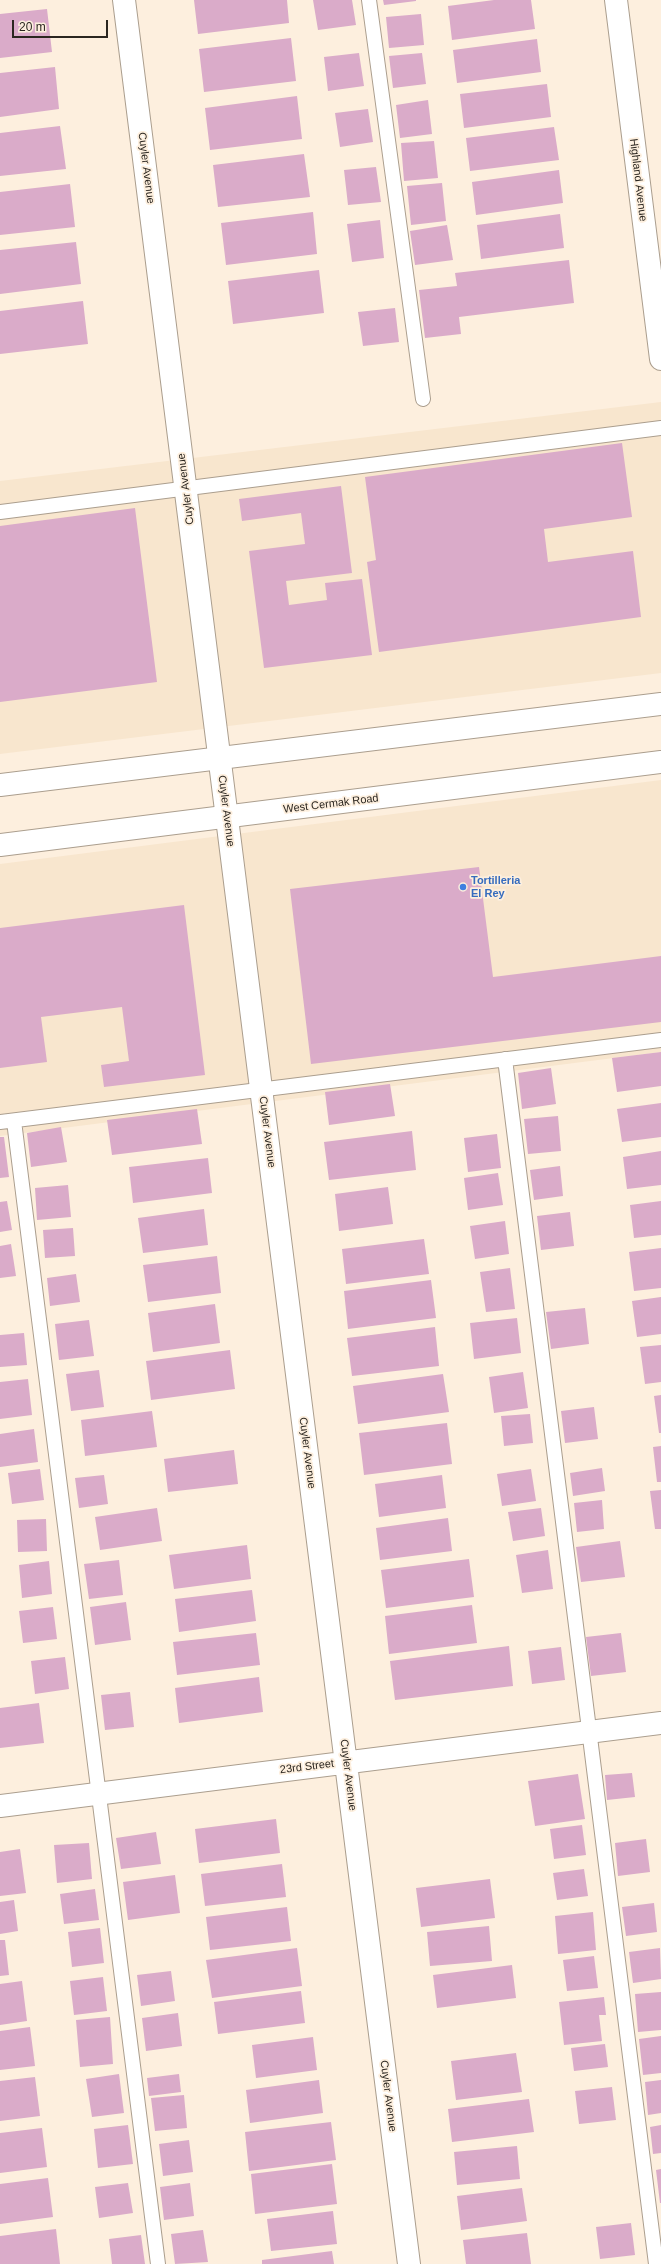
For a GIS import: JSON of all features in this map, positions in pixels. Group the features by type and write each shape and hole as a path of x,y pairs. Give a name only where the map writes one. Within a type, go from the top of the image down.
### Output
{"street":[{"name":"Cuyler Avenue","path":"124,0 409,2264"},
{"name":"Highland Avenue","path":"616,0 661,359"},
{"path":"0,785 661,704"},
{"name":"West Cermak Road","path":"0,845 661,762"},
{"name":"23rd Street","path":"0,1806 661,1723"}],"lane":[{"path":"369,0 423,399"},
{"path":"0,512 661,428"},
{"path":"0,1122 661,1040"},
{"path":"505,1059 656,2264"},
{"path":"14,1121 158,2264"}],"shaded area":[{"path":"661,402 661,673 0,754 0,481"},
{"path":"661,780 661,1052 0,1136 0,864"}],"building":[{"path":"194,0 287,0 289,23 198,34"},
{"path":"313,0 352,0 356,25 318,30"},
{"path":"383,0 416,0 416,1 384,5"},
{"path":"494,0 531,0 535,29 452,40 448,6"},
{"path":"47,9 52,52 0,58 0,14"},
{"path":"421,14 424,45 389,48 386,17"},
{"path":"291,38 296,81 204,92 199,49"},
{"path":"537,39 541,72 457,83 453,50"},
{"path":"359,53 364,86 328,91 324,57"},
{"path":"422,53 426,84 393,88 389,56"},
{"path":"55,67 59,109 0,117 0,73"},
{"path":"547,84 551,117 464,128 460,94"},
{"path":"297,96 302,139 210,150 205,108"},
{"path":"428,100 432,134 400,138 396,105"},
{"path":"368,109 373,142 340,147 335,113"},
{"path":"60,126 66,169 0,176 0,133"},
{"path":"554,127 559,160 470,171 466,138"},
{"path":"434,141 438,178 404,181 401,143"},
{"path":"304,154 310,197 218,207 213,165"},
{"path":"376,167 381,202 348,205 344,170"},
{"path":"559,170 563,203 476,215 472,182"},
{"path":"442,183 446,221 411,225 407,186"},
{"path":"70,184 75,227 0,235 0,192"},
{"path":"313,212 317,254 226,265 221,223"},
{"path":"560,214 564,248 481,259 477,225"},
{"path":"380,220 384,258 352,262 347,224"},
{"path":"447,225 453,260 415,265 410,231"},
{"path":"76,242 81,284 0,294 0,250"},
{"path":"569,260 574,303 459,317 461,334 425,338 419,290 457,286 455,273"},
{"path":"319,270 324,313 233,324 228,281"},
{"path":"83,301 88,344 0,354 0,311"},
{"path":"395,308 399,342 363,346 358,312"},
{"path":"622,443 632,517 544,529 548,562 633,551 641,617 379,652 367,562 376,560 365,477"},
{"path":"341,486 352,573 286,581 289,605 327,600 325,583 362,579 372,655 264,668 249,551 305,544 301,513 242,521 239,499"},
{"path":"135,508 157,682 0,702 0,526"},
{"path":"479,867 493,977 661,956 661,1022 311,1064 290,889"},
{"path":"184,905 205,1075 104,1087 101,1065 129,1061 122,1007 41,1017 47,1062 0,1068 0,928"},
{"path":"661,1052 661,1086 617,1092 612,1058"},
{"path":"551,1068 556,1104 522,1109 518,1073"},
{"path":"390,1084 395,1116 329,1125 325,1092"},
{"path":"661,1103 661,1137 622,1142 617,1109"},
{"path":"197,1109 202,1144 112,1155 107,1120"},
{"path":"558,1116 561,1151 528,1154 524,1119"},
{"path":"61,1127 67,1162 31,1167 27,1133"},
{"path":"412,1131 416,1170 329,1180 324,1142"},
{"path":"497,1134 501,1168 468,1172 464,1138"},
{"path":"0,1137 4,1137 9,1177 0,1178"},
{"path":"661,1151 661,1185 627,1189 623,1157"},
{"path":"208,1158 212,1193 133,1203 129,1167"},
{"path":"560,1166 563,1196 534,1200 530,1170"},
{"path":"498,1173 503,1205 468,1210 464,1178"},
{"path":"68,1185 71,1217 37,1220 35,1188"},
{"path":"388,1187 393,1224 339,1231 335,1194"},
{"path":"7,1201 12,1230 0,1232 0,1202"},
{"path":"661,1201 661,1235 634,1238 630,1205"},
{"path":"204,1209 208,1245 143,1253 138,1218"},
{"path":"570,1212 574,1246 541,1250 537,1216"},
{"path":"505,1221 509,1254 475,1259 470,1226"},
{"path":"73,1228 75,1256 45,1258 43,1230"},
{"path":"424,1239 429,1274 346,1284 342,1249"},
{"path":"11,1244 16,1276 0,1278 0,1246"},
{"path":"661,1248 661,1288 634,1291 629,1252"},
{"path":"217,1256 221,1293 148,1302 143,1265"},
{"path":"510,1268 515,1309 486,1312 480,1272"},
{"path":"76,1274 80,1302 50,1306 47,1278"},
{"path":"431,1280 436,1318 348,1329 344,1291"},
{"path":"661,1297 661,1334 637,1337 632,1301"},
{"path":"215,1304 220,1343 153,1352 148,1313"},
{"path":"585,1308 589,1344 551,1349 546,1312"},
{"path":"517,1318 521,1353 474,1359 470,1323"},
{"path":"89,1320 94,1356 59,1360 55,1324"},
{"path":"435,1327 439,1366 352,1376 347,1338"},
{"path":"24,1333 27,1365 0,1367 0,1335"},
{"path":"661,1345 661,1382 645,1384 640,1347"},
{"path":"230,1350 235,1389 151,1400 146,1361"},
{"path":"99,1370 104,1407 71,1411 66,1374"},
{"path":"523,1372 528,1408 494,1413 489,1377"},
{"path":"443,1374 449,1412 358,1424 353,1386"},
{"path":"28,1379 32,1415 0,1419 0,1382"},
{"path":"661,1395 661,1433 659,1433 654,1396"},
{"path":"594,1407 598,1439 565,1443 561,1411"},
{"path":"152,1411 157,1447 85,1456 81,1420"},
{"path":"530,1414 533,1443 504,1446 501,1416"},
{"path":"447,1423 452,1464 364,1475 359,1433"},
{"path":"34,1429 38,1462 0,1467 0,1434"},
{"path":"661,1446 661,1482 657,1482 653,1447"},
{"path":"234,1450 238,1484 168,1492 164,1459"},
{"path":"602,1468 605,1491 573,1496 570,1473"},
{"path":"40,1469 44,1500 12,1504 8,1473"},
{"path":"531,1469 536,1501 502,1506 497,1474"},
{"path":"104,1475 108,1504 79,1508 75,1478"},
{"path":"442,1475 446,1508 379,1517 375,1484"},
{"path":"661,1490 661,1529 655,1529 650,1491"},
{"path":"602,1500 604,1529 577,1532 574,1503"},
{"path":"157,1508 162,1541 100,1550 95,1517"},
{"path":"541,1508 545,1536 513,1541 508,1512"},
{"path":"448,1518 452,1551 380,1560 376,1528"},
{"path":"46,1519 47,1551 18,1552 17,1520"},
{"path":"620,1541 625,1577 581,1582 576,1547"},
{"path":"247,1545 251,1579 174,1589 169,1555"},
{"path":"548,1550 553,1589 522,1593 516,1555"},
{"path":"469,1559 474,1597 386,1608 381,1570"},
{"path":"119,1560 123,1595 89,1599 84,1564"},
{"path":"49,1561 52,1594 22,1598 19,1565"},
{"path":"252,1590 256,1621 179,1632 175,1599"},
{"path":"126,1602 131,1640 95,1645 90,1607"},
{"path":"472,1605 477,1643 389,1654 385,1616"},
{"path":"53,1607 57,1639 23,1643 19,1611"},
{"path":"256,1633 260,1665 177,1675 173,1642"},
{"path":"621,1633 626,1672 591,1676 586,1637"},
{"path":"509,1646 513,1686 395,1700 390,1661"},
{"path":"561,1647 565,1680 532,1684 528,1651"},
{"path":"65,1657 69,1689 35,1694 31,1661"},
{"path":"259,1677 263,1712 179,1723 175,1688"},
{"path":"130,1692 134,1727 105,1730 101,1695"},
{"path":"39,1703 44,1743 0,1748 0,1708"},
{"path":"632,1773 635,1797 607,1800 605,1775"},
{"path":"578,1774 585,1819 535,1826 528,1781"},
{"path":"276,1819 280,1853 199,1863 195,1829"},
{"path":"582,1825 586,1855 554,1859 550,1829"},
{"path":"156,1832 161,1864 121,1869 116,1838"},
{"path":"646,1839 650,1872 618,1876 615,1843"},
{"path":"89,1843 92,1879 57,1883 54,1845"},
{"path":"20,1849 26,1893 0,1896 0,1852"},
{"path":"282,1864 286,1897 205,1906 201,1874"},
{"path":"584,1869 588,1896 557,1900 553,1873"},
{"path":"175,1875 180,1913 128,1920 123,1882"},
{"path":"490,1879 495,1918 421,1927 416,1888"},
{"path":"95,1889 99,1920 64,1924 60,1894"},
{"path":"14,1900 18,1931 0,1934 0,1902"},
{"path":"654,1903 657,1932 626,1936 622,1907"},
{"path":"287,1907 291,1941 210,1950 206,1917"},
{"path":"593,1912 596,1950 558,1954 555,1916"},
{"path":"489,1926 492,1961 430,1966 427,1932"},
{"path":"100,1928 104,1963 72,1967 68,1932"},
{"path":"0,1940 5,1940 9,1975 0,1976"},
{"path":"297,1948 302,1986 212,1998 206,1960"},
{"path":"660,1948 661,1979 633,1983 629,1952"},
{"path":"594,1956 598,1988 567,1991 563,1960"},
{"path":"512,1965 516,1998 437,2008 433,1975"},
{"path":"171,1971 175,2001 141,2006 137,1975"},
{"path":"103,1977 107,2011 74,2015 70,1981"},
{"path":"22,1981 27,2021 0,2025 0,1984"},
{"path":"301,1991 305,2023 218,2034 214,2002"},
{"path":"661,1992 661,2030 638,2032 635,1994"},
{"path":"604,1997 606,2015 599,2015 602,2041 564,2045 559,2002"},
{"path":"178,2013 182,2046 146,2051 142,2018"},
{"path":"110,2017 113,2064 80,2067 76,2020"},
{"path":"30,2027 35,2066 0,2070 0,2031"},
{"path":"661,2036 661,2073 643,2075 639,2039"},
{"path":"313,2037 317,2070 256,2078 252,2045"},
{"path":"605,2044 608,2067 574,2071 571,2048"},
{"path":"516,2053 522,2092 456,2100 451,2061"},
{"path":"119,2074 124,2113 92,2117 86,2079"},
{"path":"179,2074 181,2092 149,2096 147,2078"},
{"path":"35,2077 40,2116 0,2121 0,2081"},
{"path":"319,2080 323,2113 250,2123 246,2090"},
{"path":"661,2080 661,2113 648,2115 645,2082"},
{"path":"612,2087 616,2120 579,2124 575,2091"},
{"path":"184,2095 187,2128 155,2131 151,2098"},
{"path":"529,2099 534,2132 452,2142 448,2109"},
{"path":"331,2122 336,2160 249,2171 245,2132"},
{"path":"128,2125 133,2164 98,2168 94,2129"},
{"path":"661,2125 661,2153 653,2154 650,2127"},
{"path":"42,2128 47,2167 0,2173 0,2133"},
{"path":"189,2140 193,2172 163,2176 159,2144"},
{"path":"517,2146 520,2179 457,2185 454,2152"},
{"path":"332,2164 337,2204 255,2214 251,2174"},
{"path":"661,2169 661,2203 660,2203 656,2170"},
{"path":"48,2178 53,2217 0,2224 0,2184"},
{"path":"128,2183 133,2213 99,2218 95,2187"},
{"path":"190,2183 194,2216 164,2220 160,2187"},
{"path":"522,2188 527,2221 461,2230 457,2196"},
{"path":"333,2211 337,2244 271,2251 267,2219"},
{"path":"631,2223 635,2255 600,2259 596,2227"},
{"path":"56,2229 60,2264 0,2264 0,2236"},
{"path":"203,2230 208,2262 175,2264 171,2234"},
{"path":"527,2233 531,2264 466,2264 463,2240"},
{"path":"141,2235 145,2264 112,2264 109,2239"},
{"path":"332,2251 334,2264 262,2264 262,2260"}],"place":[{"name":"Tortilleria El Rey","path":"463,887"}]}
